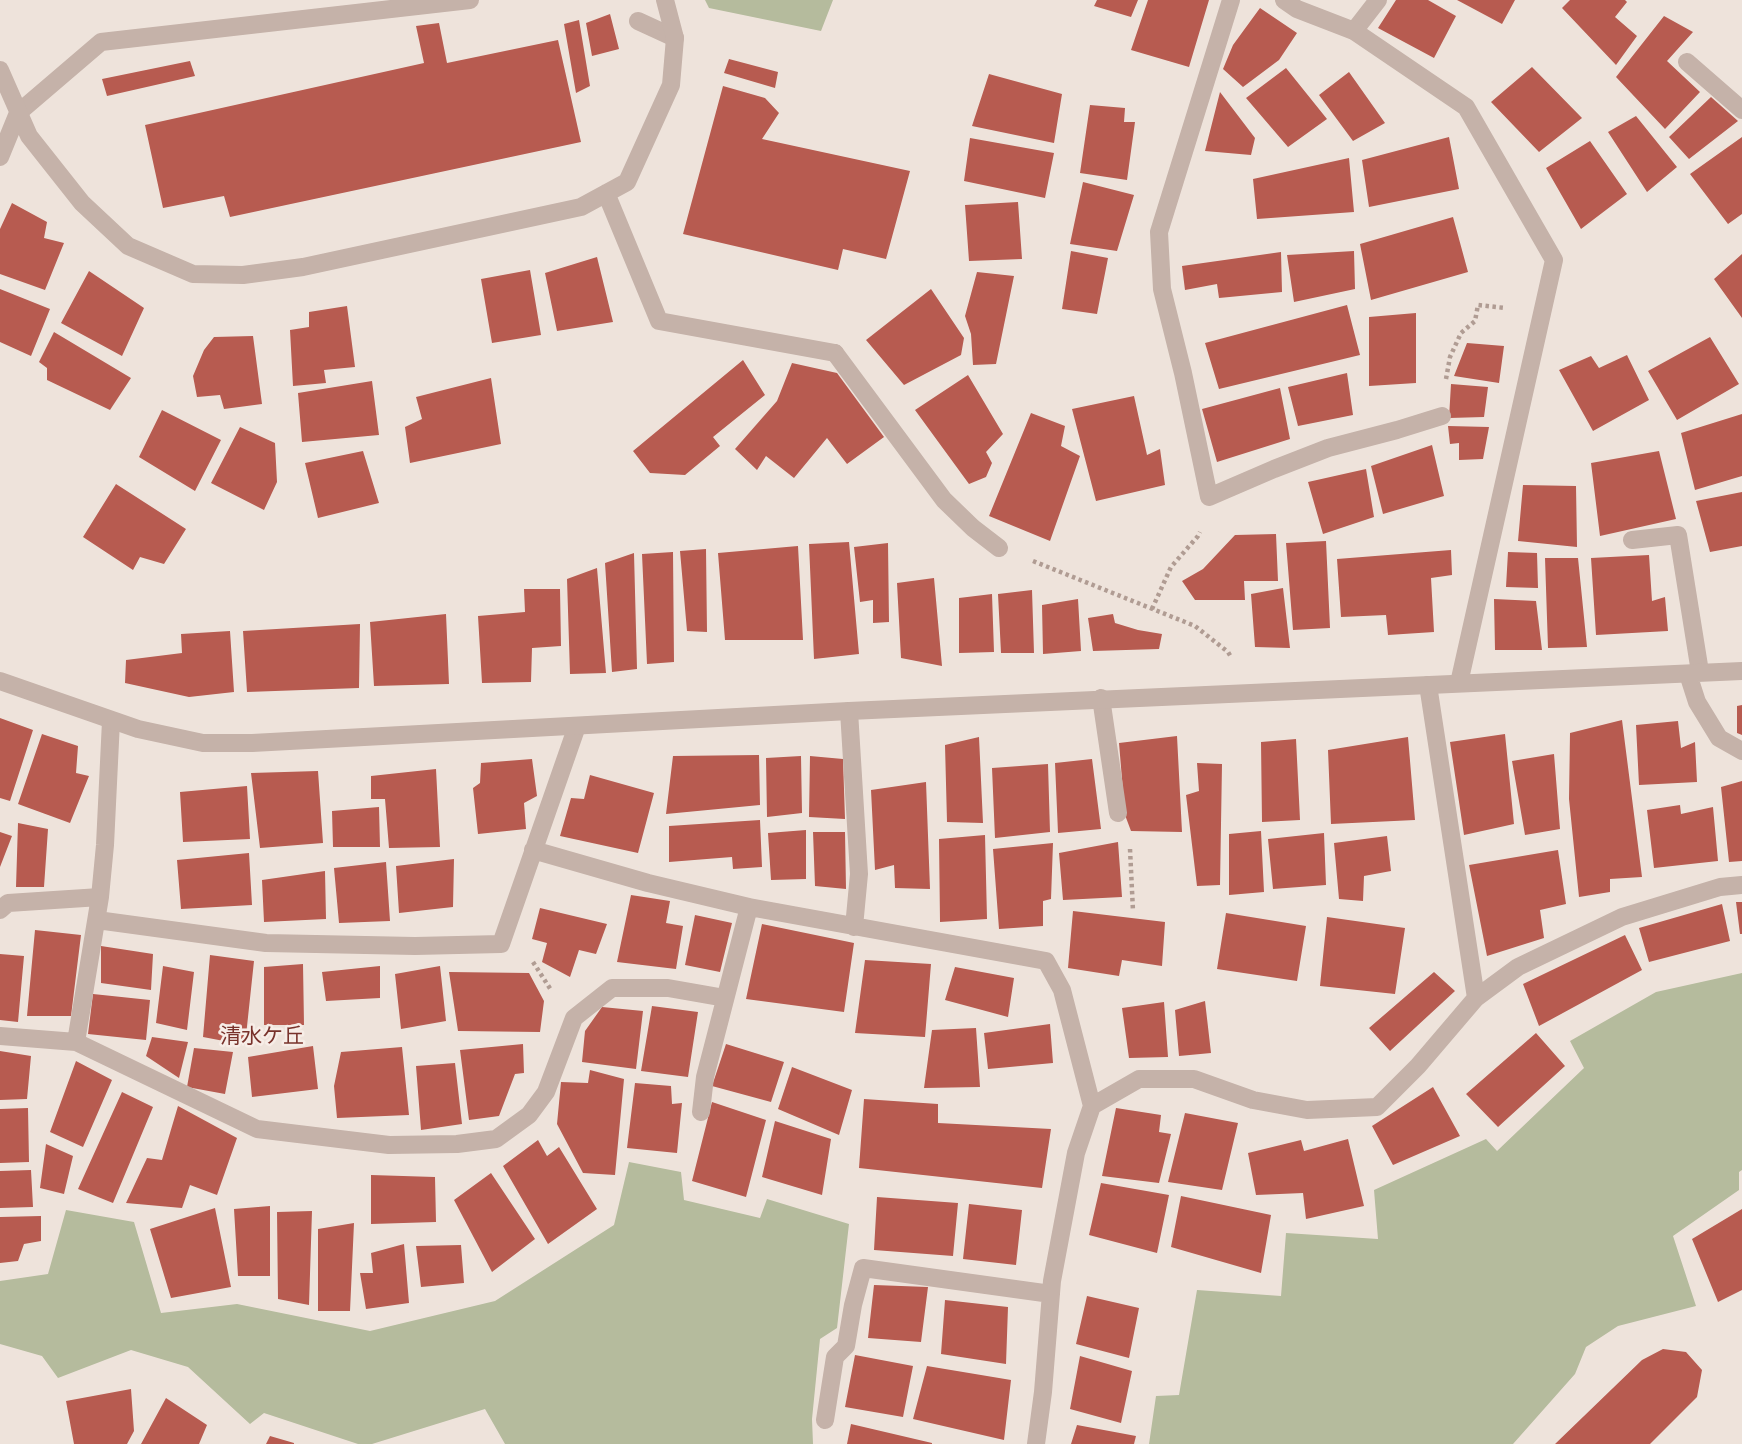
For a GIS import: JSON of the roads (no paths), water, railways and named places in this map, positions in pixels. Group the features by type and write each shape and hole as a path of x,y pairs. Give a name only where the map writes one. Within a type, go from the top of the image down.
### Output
{"street":[{"path":"0,157 18,113 101,42 470,0"},
{"path":"0,70 29,136 82,203 128,246 193,274 243,275 303,267 581,207 627,182 671,85 675,38 665,0"},
{"path":"1231,0 1159,232 1162,289 1209,497 1328,448 1442,416"},
{"path":"1284,0 1297,9 1354,31 1466,107 1554,260 1459,683"},
{"path":"1354,31 1378,0"},
{"path":"638,21 675,38"},
{"path":"1687,62 1742,110"},
{"path":"606,193 659,321 835,354 944,500 999,548"},
{"path":"1632,540 1678,535 1698,702 1719,738 1742,751"},
{"path":"0,681 138,729 203,744 1101,698 1742,671"},
{"path":"1428,685 1476,999"},
{"path":"1101,698 1118,813"},
{"path":"849,711 859,874 855,927"},
{"path":"76,1042 100,897 111,720"},
{"path":"97,920 266,943 427,946 501,944 577,726"},
{"path":"533,849 648,883 749,906 1046,961 1062,990 1092,1106 1076,1153 1052,1281 1036,1444"},
{"path":"1092,1106 1139,1079 1194,1079 1253,1100 1307,1110 1377,1107 1418,1066 1476,999 1518,967 1622,917 1720,887 1742,885"},
{"path":"1,906 8,903 100,897"},
{"path":"701,1112 705,1077 749,906"},
{"path":"0,1036 76,1042 257,1129 389,1145 457,1144 496,1139 529,1115 546,1092 575,1018 612,988 668,988 725,998"},
{"path":"825,1420 835,1357 846,1346 863,1268 1051,1294"}],"district":[{"name":"清水ケ丘","path":"262,1037"}]}
